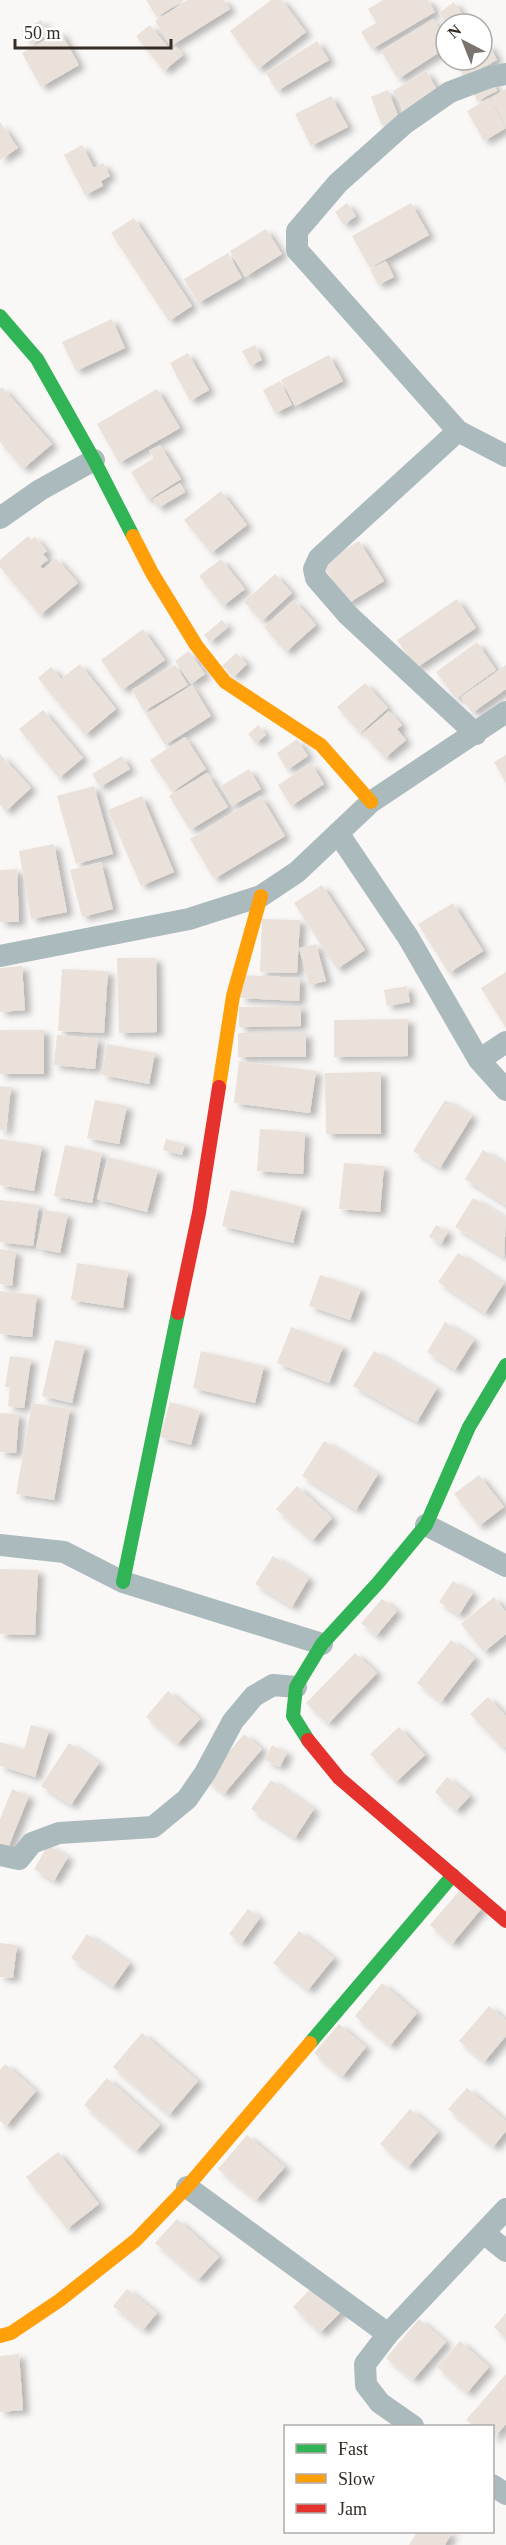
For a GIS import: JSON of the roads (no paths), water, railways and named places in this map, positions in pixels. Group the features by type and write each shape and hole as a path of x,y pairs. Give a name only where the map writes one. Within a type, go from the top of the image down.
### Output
{"street":[{"path":"506,74 490,77 450,92 404,124 338,183 297,231 297,250 458,431 506,456"},
{"path":"0,316 37,359 152,573 196,645 225,682 321,745 372,802"},
{"path":"458,431 319,558 314,569 316,578 348,615 476,734"},
{"path":"0,518 40,490 93,460"},
{"path":"0,956 189,919 261,896 297,872 372,802 506,712"},
{"path":"338,833 408,937 479,1060 506,1090"},
{"path":"123,1582 199,1213 233,996 261,896"},
{"path":"479,1060 506,1042"},
{"path":"506,1365 469,1427 426,1526 378,1583 321,1644 296,1687 293,1716 304,1735 339,1778 506,1921"},
{"path":"426,1526 506,1566"},
{"path":"0,1545 64,1552 123,1582 321,1644"},
{"path":"0,1855 19,1859 32,1843 59,1833 153,1827 187,1799 205,1773 233,1721 254,1696 273,1685 296,1687"},
{"path":"0,2336 10,2333 60,2300 136,2240 187,2187 453,1875"},
{"path":"187,2187 388,2334"},
{"path":"410,2425 381,2403 366,2385 365,2364 388,2334 506,2209"},
{"path":"484,2234 506,2251"}]}
